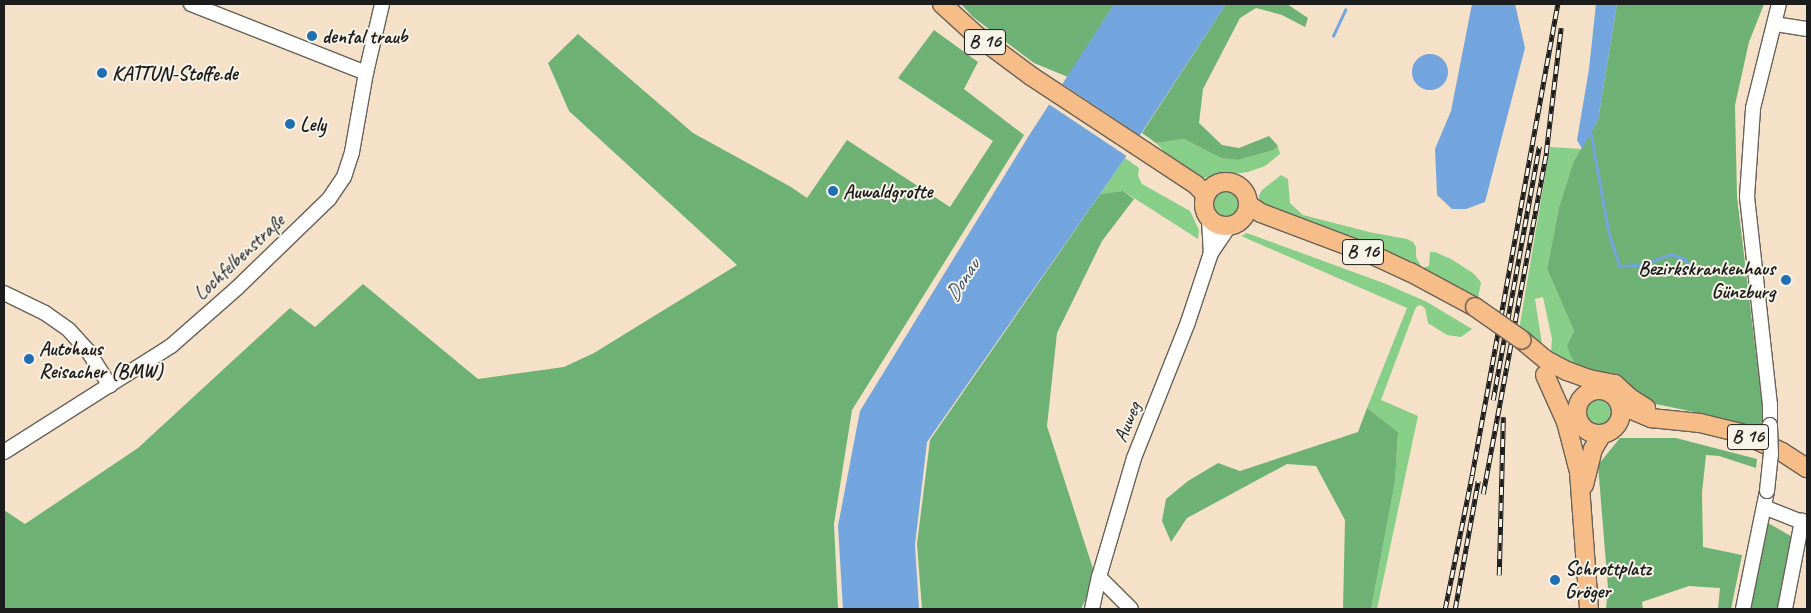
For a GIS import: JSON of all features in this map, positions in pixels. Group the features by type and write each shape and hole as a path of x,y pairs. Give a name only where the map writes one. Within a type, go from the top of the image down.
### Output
{"main road":[{"name":"B 16","path":"942,4 976,35 1031,76 1196,185 1206,195"},
{"path":"1240,217 1245,192 1241,187 1230,182 1219,183 1206,195 1204,207 1209,218 1222,226 1240,217 1309,240"},
{"name":"B 16","path":"1240,217 1261,213 1376,256 1429,281 1521,344 1544,367 1577,408 1577,414 1584,427"},
{"name":"B 16","path":"1278,220 1309,240 1412,281 1474,311"},
{"name":"B 16","path":"1544,367 1572,386 1588,393 1601,390 1609,392 1620,405 1651,418 1700,423 1741,433 1782,452 1807,468"},
{"name":"B 16","path":"1544,367 1615,384 1642,406 1684,422"},
{"path":"1544,367 1566,422 1579,472"},
{"path":"1577,408 1588,393"},
{"path":"1617,425 1621,412 1620,405"},
{"name":"B 16","path":"1602,434 1610,431 1617,425 1651,418"},
{"path":"1584,427 1579,472 1581,526 1589,609"},
{"path":"1580,500 1592,454 1602,434 1589,431 1584,427"}],"street":[{"path":"190,4 366,73"},
{"name":"Lochfelbenstraße","path":"4,452 171,346 237,288 329,199 344,176 352,152 366,73 382,4"},
{"path":"1744,609 1767,491 1771,455 1770,405 1747,197 1753,108 1779,4"},
{"path":"1775,24 1807,30"},
{"name":"Auweg","path":"1092,609 1099,577 1134,458 1188,322 1211,253 1240,217"},
{"name":"Auweg","path":"1209,218 1211,253"},
{"path":"4,293 45,313 69,330 88,351 110,386"},
{"path":"1764,507 1804,523 1785,609"},
{"path":"1099,577 1131,609"}],"green space":[{"path":"961,4 1114,4 1068,77 1034,63 973,17"},
{"path":"1226,4 1287,4 1308,18 1305,27 1282,15 1256,8 1240,18 1203,89 1199,123 1222,145 1239,148 1269,136 1278,146 1274,150 1238,160 1221,158 1184,139 1156,143 1142,133"},
{"path":"1617,4 1764,4 1749,42 1735,105 1737,197 1764,420 1760,429 1746,428 1704,414 1646,402 1578,369 1570,354 1567,345 1574,331 1547,269 1559,207 1573,163 1598,120"},
{"path":"934,30 978,62 964,89 1024,135 852,410 834,524 838,609 4,609 4,510 25,524 138,448 290,308 315,327 363,284 478,379 564,367 594,353 737,265 569,111 548,63 578,34 693,133 791,187 807,198 847,140 950,207 993,141 898,78"},
{"path":"1184,139 1221,158 1238,160 1274,150 1278,146 1280,154 1265,166 1248,172 1202,178 1161,154 1163,150 1156,143"},
{"path":"1550,147 1582,149 1573,163 1559,207 1547,269 1574,331 1567,345 1578,369 1555,359 1551,352 1552,339 1543,297 1535,299 1542,344 1538,346 1519,330"},
{"path":"1125,158 1139,168 1138,176 1142,184 1190,211 1199,230 1198,239 1123,191 1100,194"},
{"path":"1281,175 1288,179 1290,203 1303,215 1369,232 1407,239 1413,242 1416,247 1416,257 1422,268 1429,266 1430,252 1435,252 1451,259 1473,273 1481,282 1478,299 1461,289 1266,207 1259,199 1259,195 1262,190"},
{"path":"1226,189 1232,190 1240,198 1240,210 1232,218 1226,219 1220,218 1212,210 1211,204 1212,198 1220,190"},
{"path":"1123,191 1134,199 1102,241 1057,333 1047,426 1096,578 1081,609 922,609 917,544 930,440 1100,194"},
{"path":"1247,233 1386,284 1427,302 1472,329 1461,337 1447,335 1428,323 1425,308 1420,305 1416,307 1381,400 1418,416 1377,609 1371,609 1395,482 1398,432 1367,408 1407,308 1241,236"},
{"path":"1599,395 1610,400 1615,411 1610,422 1599,427 1588,422 1583,411 1588,400"},
{"path":"1367,408 1398,432 1395,482 1371,609 1343,609 1345,520 1316,466 1287,464 1187,518 1171,542 1162,521 1166,499 1188,481 1218,463 1240,471 1358,432"},
{"path":"1620,438 1676,438 1757,459 1756,468 1719,456 1706,455 1702,493 1703,547 1742,555 1731,609 1718,609 1720,588 1689,586 1642,602 1643,609 1606,609 1608,588 1598,465"},
{"path":"1768,523 1796,539 1783,609 1750,609"}],"water":[{"name":"Donau","path":"1114,4 1226,4 1125,158 927,442 915,545 919,609 843,609 838,526 860,411 1030,134"},
{"path":"1472,4 1515,4 1525,48 1485,202 1466,209 1452,209 1437,195 1435,149 1451,111"},
{"path":"1596,4 1617,4 1598,120 1582,149 1577,140 1589,69"},
{"path":"1430,54 1437,55 1443,59 1447,65 1447,79 1443,85 1437,89 1430,90 1423,89 1417,85 1413,79 1412,72 1413,65 1417,59 1423,55"}],"pier":[{"path":"1061,83 1142,137 1128,157 1047,103"}],"waterway":[{"path":"1333,36 1345,10"},
{"path":"1591,133 1609,233 1620,266 1642,265 1671,254 1685,259 1690,266"}],"railway":[{"path":"1445,609 1472,475 1558,4"},
{"path":"1483,494 1546,153 1561,28"},
{"path":"1493,400 1539,146"},
{"path":"1499,575 1503,417"},
{"path":"1455,609 1478,481"}],"place":[{"name":"dental traub","path":"312,36"},
{"name":"KATTUN-Stoffe.de","path":"102,73"},
{"name":"Lely","path":"290,124"},
{"name":"Auwaldgrotte","path":"833,191"},
{"name":"Bezirkskrankenhaus Günzburg","path":"1786,280"},
{"name":"Autohaus Reisacher (BMW)","path":"29,359"},
{"name":"Schrottplatz Gröger","path":"1555,580"}]}
